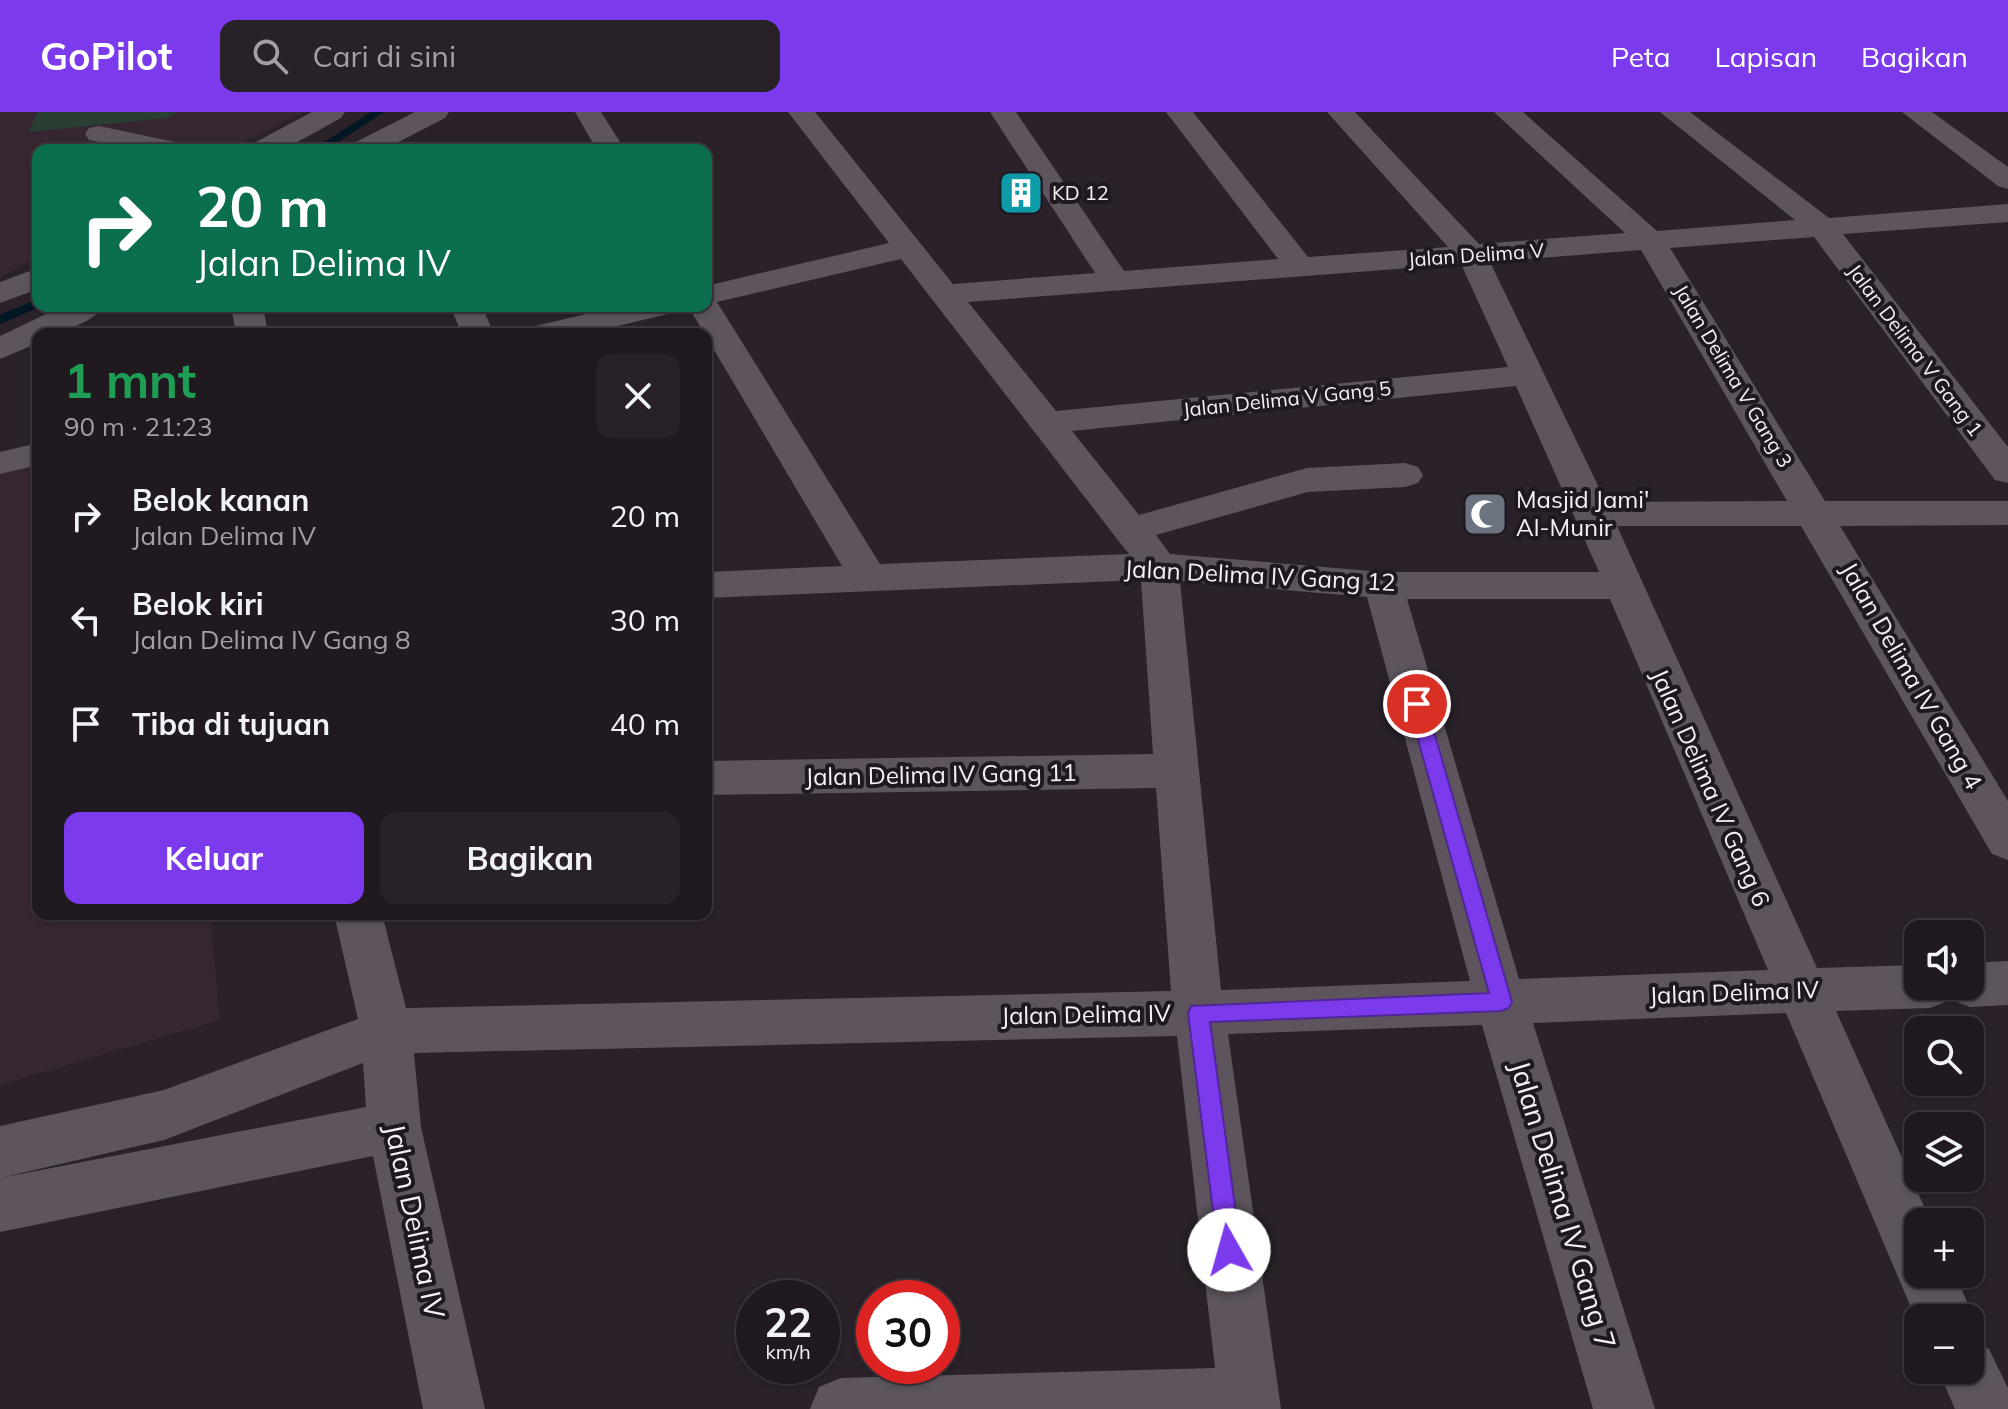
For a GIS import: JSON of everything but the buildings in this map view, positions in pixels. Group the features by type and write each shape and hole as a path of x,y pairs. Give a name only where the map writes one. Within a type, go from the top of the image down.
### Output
{"street":[{"path":"280,142 332,112"},
{"path":"396,142 436,112"},
{"path":"588,112 607,144"},
{"path":"801,112 1159,566 1199,1013 1249,1403 841,1409"},
{"path":"1003,112 1117,283"},
{"path":"1179,112 1301,268"},
{"path":"1340,112 1472,255 1593,514 1622,586"},
{"name":"Jalan Delima V Gang 3","path":"1507,112 1651,241 1815,512"},
{"name":"Jalan Delima V Gang 1","path":"1673,112 1822,227 2008,472"},
{"path":"1915,112 2008,180"},
{"path":"99,134 148,144"},
{"path":"280,142 302,144"},
{"name":"Jalan Delima V","path":"945,294 2008,213"},
{"path":"712,294 908,248"},
{"path":"0,294 32,280"},
{"path":"43,328 76,312"},
{"path":"568,328 636,312"},
{"path":"708,312 869,578"},
{"path":"0,349 32,333"},
{"name":"Jalan Delima V Gang 5","path":"1046,423 1529,375"},
{"path":"0,463 32,455"},
{"path":"1130,530 1307,480 1405,475"},
{"name":"Jalan Delima IV Gang 4","path":"1815,512 2008,841"},
{"path":"1593,514 2008,513"},
{"name":"Jalan Delima IV Gang 12","path":"712,585 1159,566 1383,585 1622,586"},
{"name":"Jalan Delima IV Gang 7","path":"1383,585 1501,1002 1624,1409"},
{"name":"Jalan Delima IV Gang 6","path":"1622,586 1904,1226"},
{"name":"Jalan Delima IV Gang 11","path":"712,778 1175,771"},
{"name":"Jalan Delima IV","path":"359,920 386,1031 394,1127 454,1409"},
{"path":"1984,984 2008,983"},
{"name":"Jalan Delima IV","path":"386,1031 1199,1013 1904,987"},
{"path":"0,1152 164,1115 386,1031"},
{"path":"0,1205 394,1127"},
{"path":"1974,1384 1986,1409"}],"shaded area":[{"path":"0,112 304,112 240,144 32,144 32,259 0,278"},
{"path":"32,462 32,920 211,920 220,1020 0,1085 0,470"}],"green space":[{"path":"37,112 178,112 167,118 29,132"}],"waterway":[{"path":"328,144 379,112"},
{"path":"0,320 32,306"}],"place":[{"name":"KD 12","path":"1021,193"},
{"name":"Masjid Jami' Al-Munir","path":"1485,514"}],"route":[{"path":"1229,1250 1199,1013 1501,1002 1417,704"}]}
